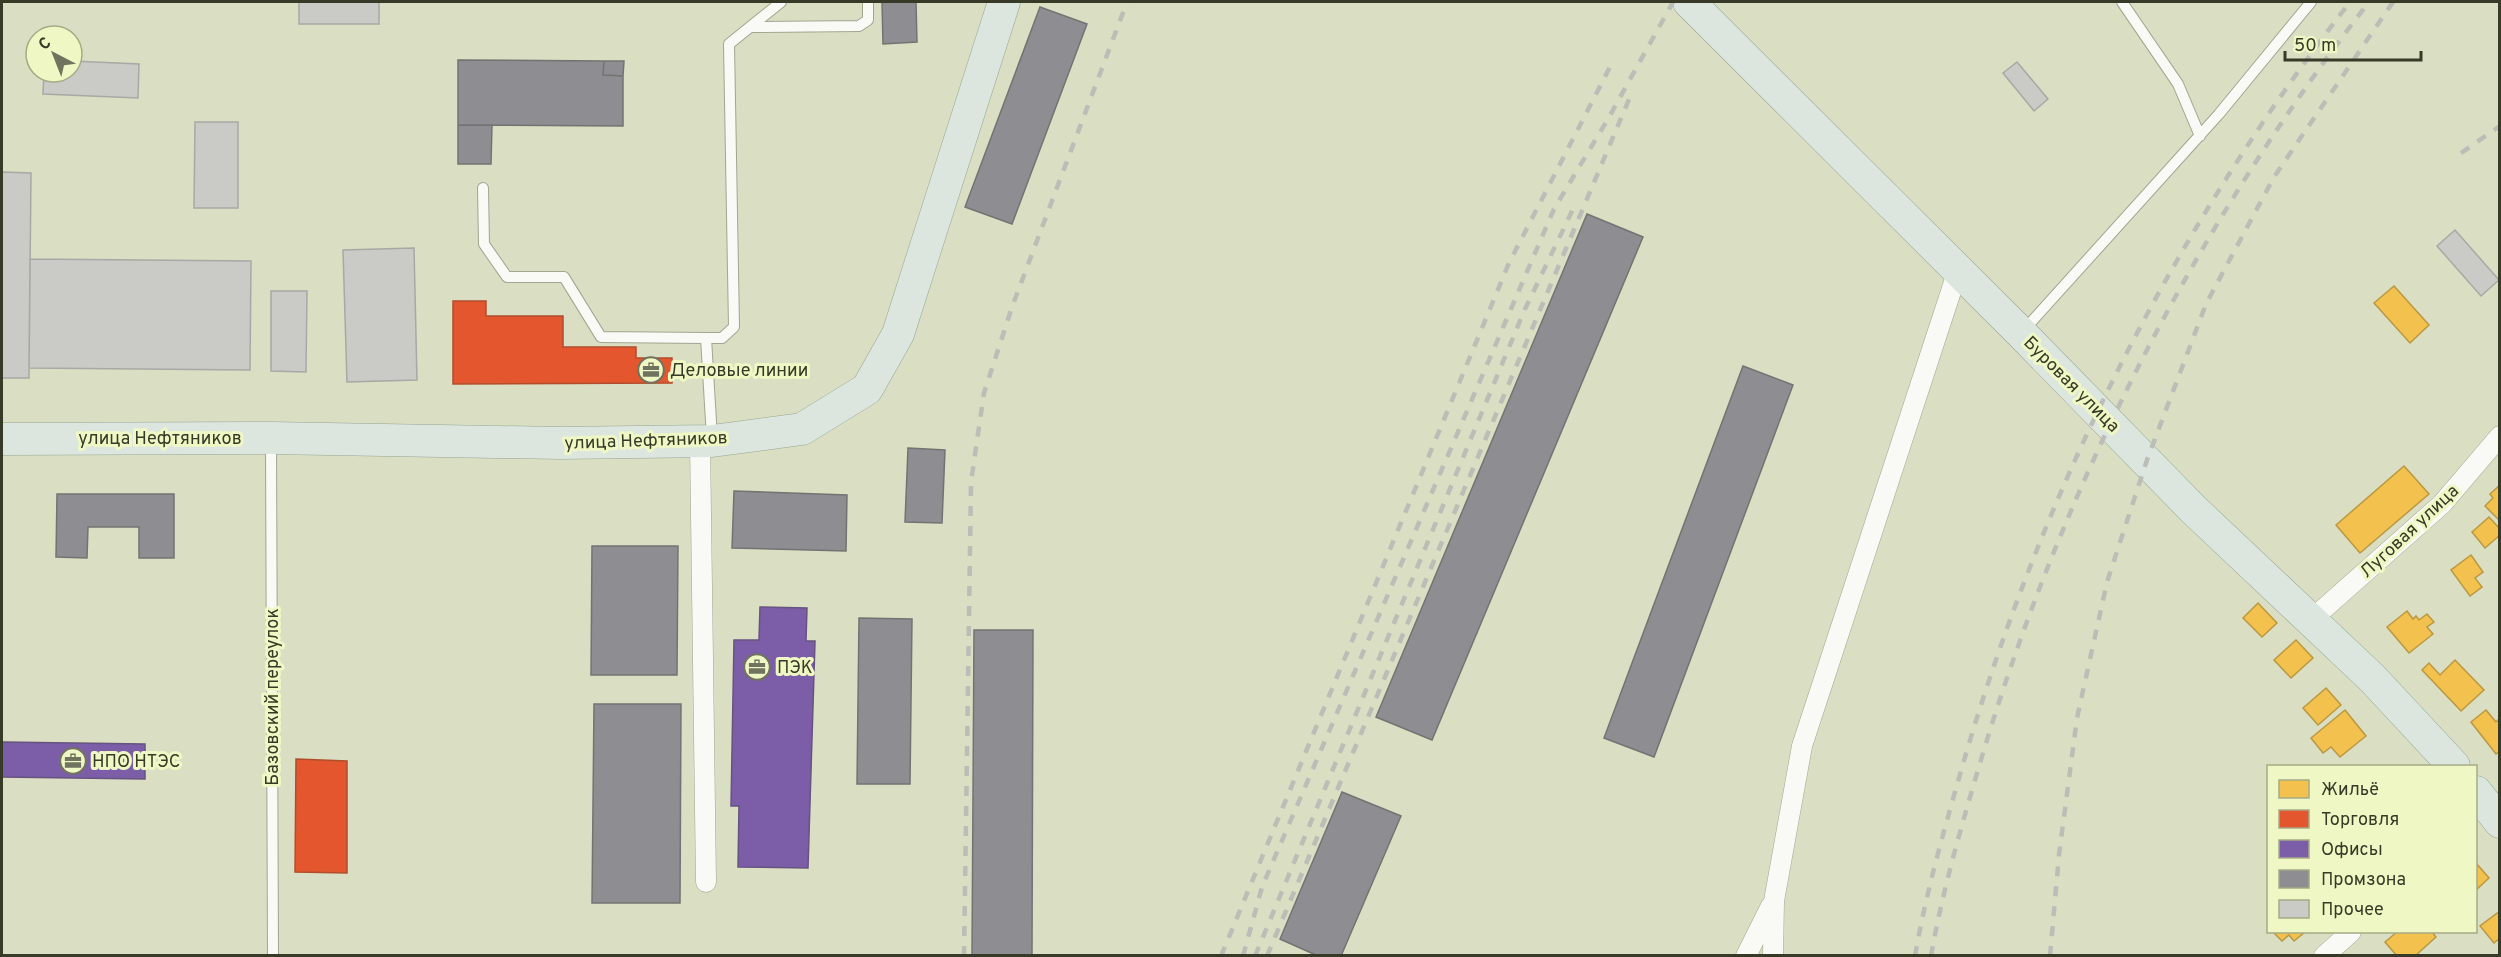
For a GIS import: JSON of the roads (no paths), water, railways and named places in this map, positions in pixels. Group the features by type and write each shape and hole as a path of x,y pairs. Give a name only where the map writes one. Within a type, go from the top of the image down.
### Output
{"main road":[{"name":"улица Нефтяников","path":"2,440 271,438 560,443 706,441 802,429 867,389 898,334 1004,2"},
{"name":"Буровая улица","path":"1689,2 2022,333 2193,509 2372,678 2453,765"}],"street":[{"path":"1773,956 1774,901 1802,746 1958,270"},
{"name":"Луговая улица","path":"2311,620 2442,504 2499,436"},
{"path":"706,441 706,882"},
{"path":"1746,956 1774,901"},
{"path":"2324,956 2350,933"}],"lane":[{"path":"483,188 484,244 507,277 564,277 601,337 722,338 734,327 729,44 781,2"},
{"path":"751,27 858,26 868,20 868,2"},
{"path":"2122,2 2178,84 2200,136"},
{"path":"2022,333 2200,136 2311,2"},
{"path":"706,338 706,441"},
{"name":"Базовский переулок","path":"271,438 273,956"}],"railway":[{"path":"964,956 971,482 984,393 1012,307 1127,2"},
{"path":"1243,956 1262,887 1554,209 1608,119 1673,2"},
{"path":"1915,956 1939,848 1989,680 2026,576 2069,475 2116,375 2167,277 2224,183 2285,91 2350,2"},
{"path":"1931,956 1958,839 2011,668 2048,566 2091,466 2138,368 2189,272 2245,178 2305,88 2369,2"},
{"path":"2050,956 2059,855 2077,718 2107,582 2147,460 2206,304 2274,177 2393,2"},
{"path":"1221,956 1509,263 1611,65"},
{"path":"1267,956 1633,90"},
{"path":"2461,153 2500,126"},
{"path":"1255,956 1525,309 1575,205"}],"place":[{"name":"Деловые линии","path":"651,370"},
{"name":"ПЭК","path":"757,667"},
{"name":"НПО НТЭС","path":"73,761"}]}
